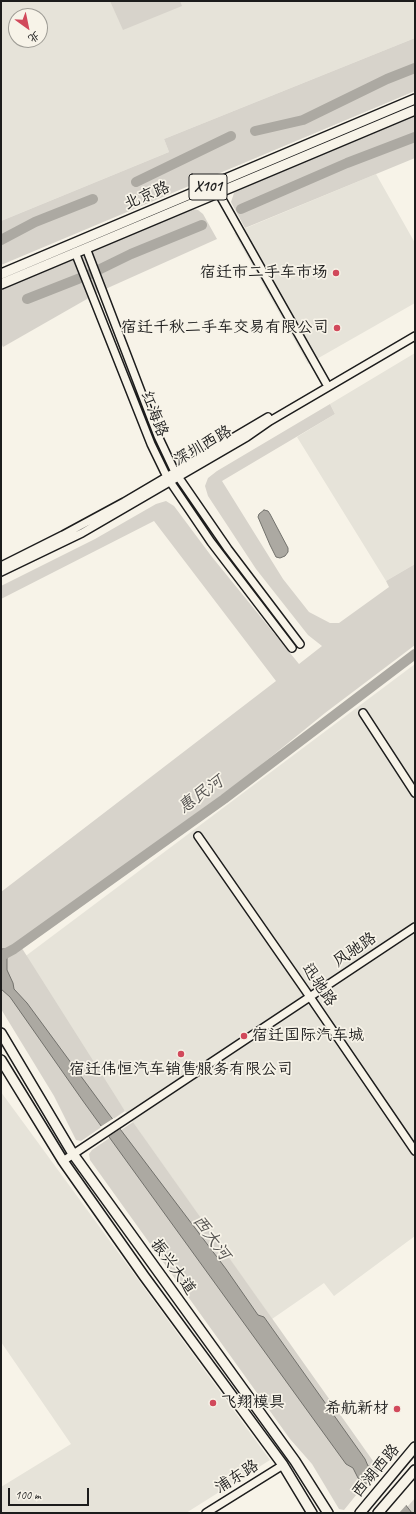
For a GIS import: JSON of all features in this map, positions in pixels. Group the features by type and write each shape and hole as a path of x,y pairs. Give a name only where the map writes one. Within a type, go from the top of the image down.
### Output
{"main road":[{"name":"北京路","path":"1,274 415,99"},
{"name":"北京路","path":"1,284 415,110"},
{"name":"振兴大道","path":"1,1033 73,1154 295,1461 328,1513"},
{"name":"振兴大道","path":"1,1060 63,1161 144,1276 283,1465 312,1513"},
{"name":"西湖西路","path":"360,1513 415,1447"},
{"name":"西湖西路","path":"378,1513 415,1470"}],"street":[{"path":"218,192 326,383"},
{"name":"红海路","path":"86,248 158,436 176,475 228,549 300,644"},
{"name":"红海路","path":"75,252 151,444 168,479 224,560 292,648"},
{"name":"深圳西路","path":"176,475 415,330"},
{"name":"深圳西路","path":"1,566 63,535 247,437 270,421 415,336"},
{"name":"深圳西路","path":"1,572 82,532 168,479"},
{"path":"362,713 415,792"},
{"name":"迅驰路","path":"198,836 415,1151"},
{"name":"风驰路","path":"63,1161 415,927"},
{"name":"浦东路","path":"206,1513 283,1465"}],"shaded area":[{"path":"1,1 415,1 415,38 164,139 169,152 1,221"},
{"path":"110,1 180,1 182,6 123,30"},
{"path":"415,38 415,91 1,265 1,221 169,152 164,139"},
{"path":"415,116 415,158 245,228 231,202 234,193"},
{"name":"宿迁市二手车市场","path":"376,174 415,243 415,303 308,364 234,233"},
{"path":"192,209 198,210 203,214 217,239 101,291 3,347 1,343 1,290"},
{"path":"415,353 415,564 386,581 297,437 335,414 330,404"},
{"path":"330,404 335,414 222,481 283,579 309,612 330,623 339,623 389,587 386,581 415,564 415,645 325,713 245,778 18,942 125,1111 81,1141 76,1140 54,1096 1,1009 1,892 276,681 154,521 1,599 1,586 95,539 156,504 166,501 174,506 212,557 299,664 322,646 308,635 256,569 208,496 205,486 208,478 217,471"},
{"path":"264,510 268,511 270,514 288,548 288,552 285,556 280,558 276,557 258,517"},
{"name":"宿迁国际汽车城","path":"415,664 415,1236 334,1296 324,1283 272,1319 19,961"},
{"path":"1,949 14,949 7,958 7,970 14,989 27,1003 226,1269 258,1315 264,1317 365,1459 368,1466 379,1471 412,1513 388,1513 365,1483 358,1478 353,1468 346,1464 83,1101 10,997 1,989"},
{"path":"1,1092 270,1460 186,1513 1,1513 1,1487 71,1444 1,1342"},
{"path":"133,1122 378,1468 344,1510 339,1509 312,1464 290,1439 90,1160 89,1154 92,1150"},
{"path":"415,1498 415,1513 402,1513"}],"pier":[{"path":"114,1118 122,1128 108,1137 100,1127"},
{"path":"380,1469 408,1503 399,1513 386,1513 365,1486"}],"waterway":[{"path":"255,131 303,120 387,79 415,68"},
{"path":"136,182 231,136"},
{"path":"241,209 347,163 415,137"},
{"path":"1,240 35,222 93,199"},
{"path":"27,299 88,275 131,254 202,225"},
{"name":"惠民河","path":"1,956 14,949 224,799 415,654"}],"place":[{"name":"宿迁市二手车市场","path":"336,273"},
{"name":"宿迁千秋二手车交易有限公司","path":"337,328"},
{"name":"宿迁国际汽车城","path":"244,1036"},
{"name":"宿迁伟恒汽车销售服务有限公司","path":"181,1054"},
{"name":"飞翔模具","path":"213,1403"},
{"name":"希航新材","path":"397,1409"}],"water label":[{"name":"西大河","path":"211,1238"}]}
